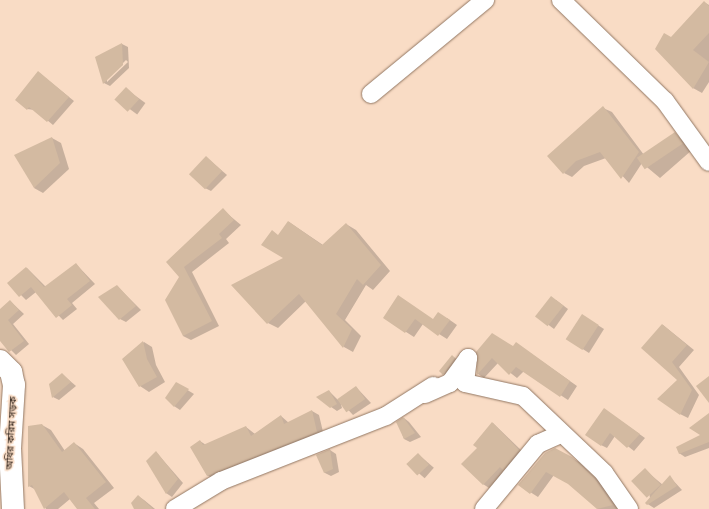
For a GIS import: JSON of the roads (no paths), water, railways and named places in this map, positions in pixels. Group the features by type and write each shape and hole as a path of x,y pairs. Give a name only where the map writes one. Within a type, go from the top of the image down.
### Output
{"main road":[{"name":"অধির করিম সড়ক","path":"0,361 11,372 14,385 10,455 13,509"}],"street":[{"path":"371,94 485,0"},
{"path":"560,0 665,101 709,162"},
{"path":"175,509 221,481 365,425 429,390 450,383 468,358 465,383 523,396 560,434 604,473 629,509"},
{"path":"484,509 538,444 560,434"}]}
